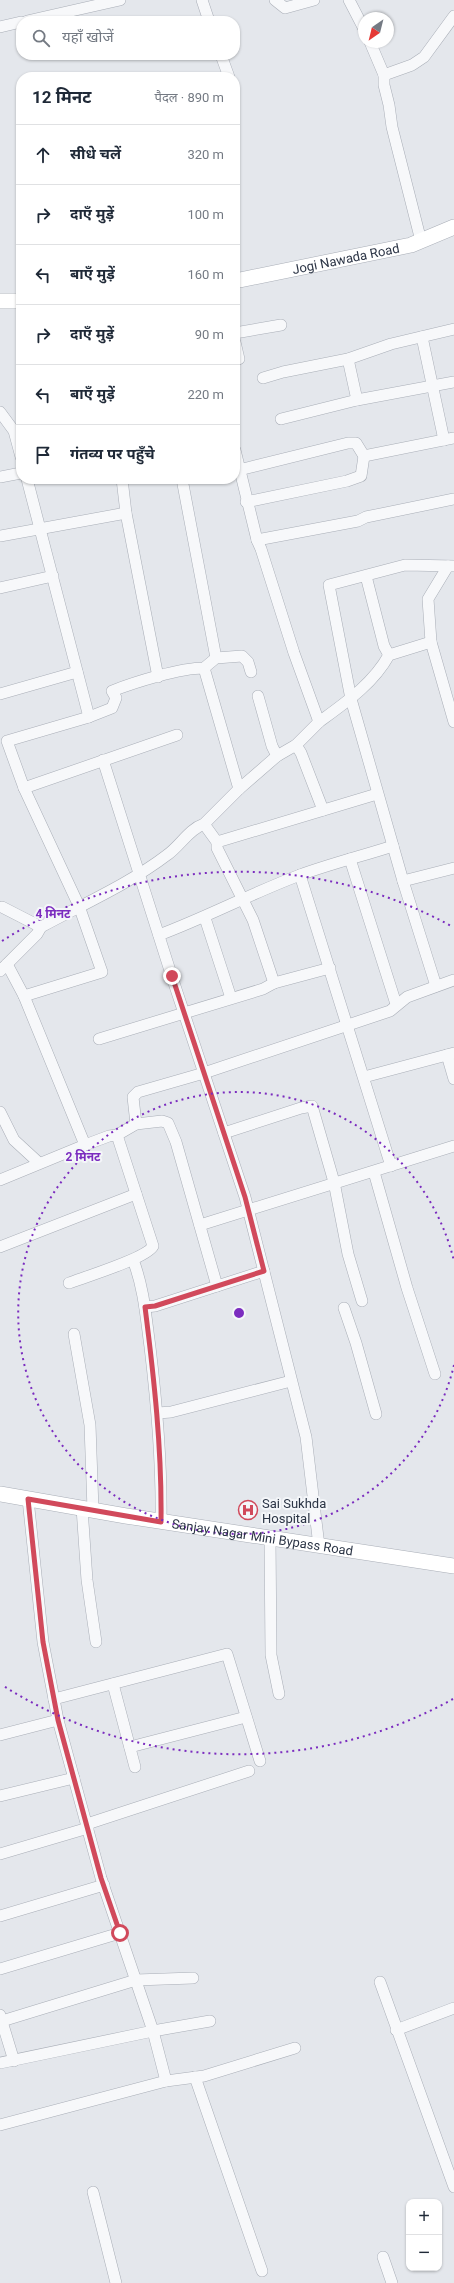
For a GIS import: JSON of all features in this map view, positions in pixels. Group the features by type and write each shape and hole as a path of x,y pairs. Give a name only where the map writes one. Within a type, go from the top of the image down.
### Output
{"street":[{"path":"49,16 120,0"},
{"path":"202,0 207,16"},
{"path":"275,0 285,8 314,0"},
{"path":"349,0 358,17"},
{"path":"384,75 412,65 424,56 454,16"},
{"path":"0,27 16,23"},
{"path":"373,48 384,75 384,85 392,127 420,241"},
{"path":"223,60 227,72"},
{"name":"Jogi Nawada Road","path":"240,280 321,265 420,241 454,228"},
{"path":"0,301 16,301"},
{"path":"240,332 281,325"},
{"path":"263,378 283,372 348,359 392,344 454,329"},
{"path":"364,456 449,439 433,386 422,337"},
{"path":"348,359 357,400"},
{"path":"281,419 357,400 454,382"},
{"path":"0,412 14,431 16,438"},
{"path":"240,470 348,443 356,443 364,456 361,476 347,481 246,502"},
{"path":"0,477 16,473"},
{"path":"240,475 257,540 319,722"},
{"path":"28,484 89,717"},
{"path":"123,484 126,513 158,677"},
{"path":"183,484 216,658"},
{"path":"257,540 453,501"},
{"path":"0,536 126,513"},
{"path":"436,986 431,976 377,794 351,699 329,585 405,565 451,566"},
{"path":"451,566 428,599 431,642 454,722"},
{"path":"0,588 52,576"},
{"path":"366,576 384,646 389,655"},
{"path":"85,1145 24,996 3,967 37,934 41,928 140,873 168,855 197,826 204,824 239,789 277,756 296,745 319,722 351,699 381,670 389,655 431,642"},
{"path":"24,996 102,972 79,906 4,742 89,717 112,708 116,698 112,691 158,677 195,668 204,668 216,658 242,656 248,662 251,672"},
{"path":"204,668 239,789"},
{"path":"0,694 78,672"},
{"path":"258,696 272,746 277,756"},
{"path":"24,788 177,735"},
{"path":"296,745 301,752 323,810"},
{"path":"104,760 249,1212 306,1437 319,1546"},
{"path":"217,842 377,794"},
{"path":"204,824 217,842 217,848 254,920 274,983"},
{"path":"159,935 205,918 242,899 300,875 393,846"},
{"path":"350,859 396,1004"},
{"path":"403,881 454,868"},
{"path":"300,875 391,1166"},
{"path":"2,907 41,928"},
{"path":"205,918 231,998"},
{"path":"99,1039 263,989 274,983 330,968"},
{"path":"136,1124 133,1097 138,1092 204,1073 347,1024 390,1011 396,1004 407,997 454,980"},
{"path":"364,1077 450,1054 454,1079"},
{"path":"224,1133 301,1108 312,1106 334,1182 348,1254 362,1301"},
{"path":"0,1112 14,1140 39,1163"},
{"path":"0,1180 85,1145 109,1136 117,1136 136,1124 162,1121 170,1126 217,1286"},
{"path":"69,1283 133,1260 150,1251 153,1246 117,1136"},
{"path":"200,1225 249,1212 334,1182 374,1172 454,1146"},
{"path":"374,1172 407,1288 435,1374"},
{"path":"0,1247 136,1194"},
{"path":"133,1260 139,1275 145,1307 158,1413 162,1475 161,1522"},
{"path":"145,1307 155,1306 264,1271"},
{"path":"344,1308 376,1414"},
{"path":"74,1334 90,1425 87,1510 88,1580 96,1642"},
{"path":"158,1413 171,1412 291,1380"},
{"name":"Sanjay Nagar Mini Bypass Road","path":"0,1494 161,1522 454,1566"},
{"path":"28,1499 43,1642 58,1720 104,1885 153,2031 166,2081"},
{"path":"270,1538 271,1655 279,1694"},
{"path":"54,1699 227,1654 260,1761"},
{"path":"113,1684 135,1767"},
{"path":"130,1747 246,1717"},
{"path":"0,1735 58,1720"},
{"path":"0,1854 87,1826 249,1770"},
{"path":"0,1796 74,1778"},
{"path":"0,1916 104,1885"},
{"path":"0,1969 120,1933"},
{"path":"14,2061 1,2018 136,1980 193,1978"},
{"path":"380,1982 396,2030 454,2187"},
{"path":"396,2030 454,2008"},
{"path":"0,2063 153,2031 210,2021"},
{"path":"0,2125 166,2081 195,2077 295,2048"},
{"path":"195,2077 262,2271"},
{"path":"93,2192 116,2283"},
{"path":"383,2257 392,2283"}],"place":[{"name":"Sai Sukhda Hospital","path":"248,1510"}],"route":[{"path":"120,1933 101,1878 58,1720 43,1642 28,1499 161,1522 162,1475 158,1413 145,1307 155,1306 264,1271 245,1197 172,976"}]}
